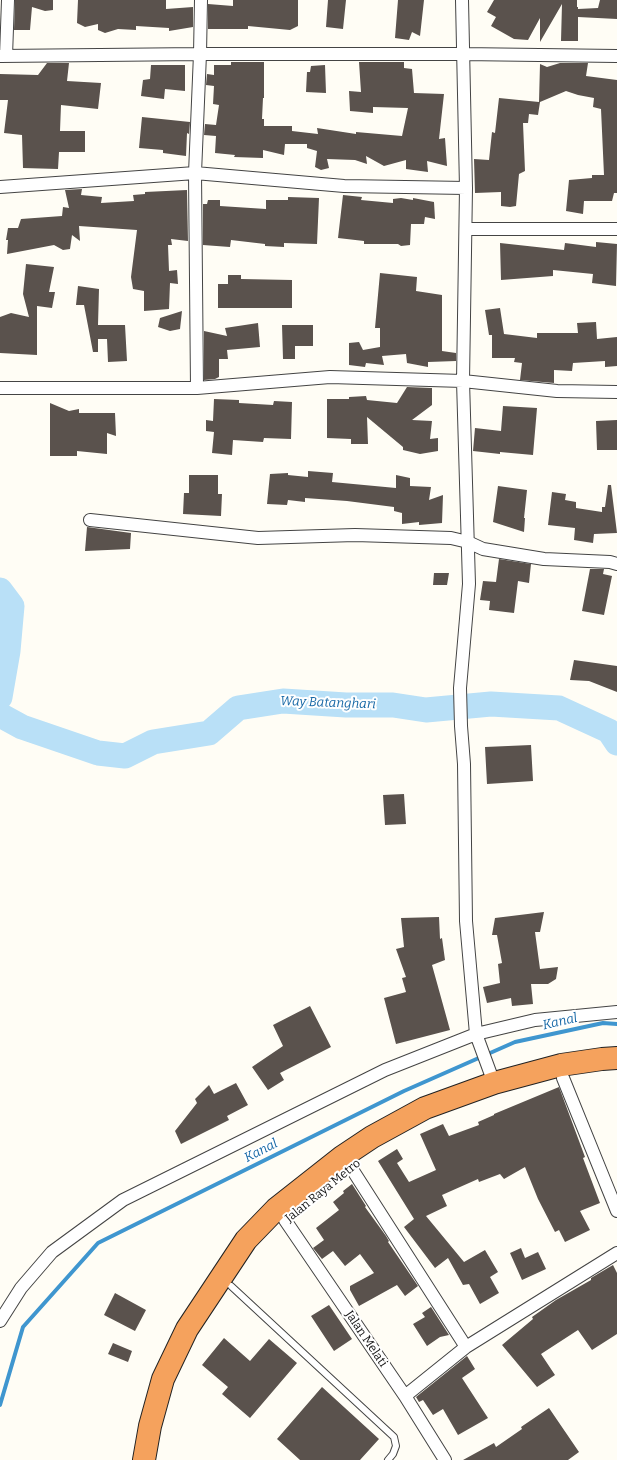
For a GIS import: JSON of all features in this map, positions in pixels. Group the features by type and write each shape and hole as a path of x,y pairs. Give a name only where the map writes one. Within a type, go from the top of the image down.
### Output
{"highway":[{"path":"144,1460 150,1426 163,1379 187,1330 246,1240 276,1209 342,1157 372,1137 425,1108 491,1075 617,1058"},
{"name":"Jalan Raya Metro","path":"159,1460 164,1431 176,1384 199,1334 231,1286 285,1220 350,1166 380,1146 430,1120 498,1094 563,1078 603,1072 617,1072"}],"street":[{"path":"8,0 3,56 200,54 462,54 617,56"},
{"path":"197,388 194,173 201,0"},
{"path":"462,0 466,188 464,381 468,584 460,688 464,764 466,921 478,1040 491,1075"},
{"path":"0,187 194,173 344,186 466,188"},
{"path":"466,229 617,229"},
{"path":"0,388 197,388 330,377 464,381 557,391 617,392"},
{"path":"90,520 258,538 355,535 451,538 468,542 483,549 544,559 610,562 617,564"},
{"path":"0,1321 21,1288 52,1252 123,1200 385,1070 535,1020 617,1012"},
{"path":"563,1078 617,1211"},
{"path":"350,1166 466,1347"},
{"name":"Jalan Melati","path":"285,1220 405,1396 445,1460"},
{"path":"405,1396 466,1347 617,1253"}],"lane":[{"path":"231,1286 394,1437 396,1446 393,1454 388,1460"}],"building":[{"path":"15,0 53,0 53,10 45,11 32,7 30,30 14,30"},
{"path":"78,0 166,0 166,9 193,7 193,27 169,31 169,28 136,26 136,30 118,29 105,33 98,30 98,24 85,27 77,23"},
{"path":"233,0 298,0 298,26 290,30 248,26 248,29 208,29 208,4 233,6"},
{"path":"328,0 346,0 343,29 326,27"},
{"path":"398,0 424,0 420,36 412,32 409,40 395,38"},
{"path":"494,0 577,0 578,9 598,8 600,0 617,0 617,19 578,17 578,41 561,41 562,4 540,42 540,18 528,40 514,39 491,26 496,17 487,12"},
{"path":"231,62 264,62 264,98 262,119 264,119 264,126 292,126 292,131 318,134 317,128 356,134 356,132 402,136 408,108 373,107 373,113 350,111 349,91 361,92 359,62 404,62 404,68 412,69 414,93 444,94 439,139 445,138 447,166 427,161 428,172 406,169 406,160 384,166 366,156 367,164 355,160 327,159 329,168 321,170 315,167 317,151 307,148 307,144 285,144 284,155 263,150 263,158 234,157 235,155 215,153 216,136 204,135 205,124 216,125 219,105 213,104 214,86 206,85 207,74 214,75 214,65 231,65"},
{"path":"47,63 69,63 67,81 101,83 98,109 61,105 60,131 85,131 85,152 59,152 58,169 23,168 22,135 4,133 8,100 0,100 0,74 38,75"},
{"path":"560,63 588,63 586,76 617,80 617,193 614,193 612,201 584,201 583,214 566,211 569,180 592,178 592,175 604,175 601,109 593,107 594,98 566,91 540,102 538,115 529,114 528,123 523,123 525,171 519,174 516,206 501,206 501,192 475,193 474,159 489,160 492,132 495,133 499,98 539,102 540,64 547,67"},
{"path":"151,65 185,65 185,91 165,89 164,99 141,96 143,80 150,79"},
{"path":"325,65 326,93 306,92 307,72 310,72 311,66"},
{"path":"142,117 190,122 189,134 187,133 186,156 163,153 163,150 139,148"},
{"path":"82,189 81,195 102,197 101,203 134,201 133,195 145,194 145,192 187,190 188,241 171,239 172,245 168,245 169,271 177,270 178,284 170,283 169,309 144,311 144,291 133,289 131,277 137,230 79,226 80,241 72,235 70,249 63,250 54,245 7,254 8,240 6,240 8,228 18,228 21,219 62,216 63,207 69,208 65,190"},
{"path":"343,195 362,197 361,200 393,203 393,199 401,198 413,200 413,198 434,202 435,219 425,217 424,224 411,224 410,245 364,244 364,241 338,238"},
{"path":"288,197 319,198 317,244 284,243 284,247 265,246 265,244 231,240 230,247 203,245 203,204 207,204 208,200 220,200 220,206 266,209 266,200 288,200"},
{"path":"596,242 617,244 616,286 592,283 593,274 553,270 553,276 501,280 500,243 564,250 565,243 596,247"},
{"path":"26,264 54,267 49,292 55,292 52,308 37,306 37,355 0,353 0,317 11,313 29,317 23,294"},
{"path":"380,273 417,277 416,291 442,295 442,351 456,353 456,361 428,362 428,367 407,363 406,354 382,356 384,365 366,363 365,367 349,365 349,343 359,342 363,350 380,347 380,328 375,328"},
{"path":"228,275 241,275 241,279 292,280 292,308 218,308 218,284 228,284"},
{"path":"78,286 99,289 98,325 125,325 127,361 108,362 107,339 98,339 98,352 93,352 84,305 76,305"},
{"path":"500,308 504,334 537,338 537,333 578,333 577,323 596,322 597,339 617,337 617,366 605,367 605,361 573,363 572,371 554,370 554,383 520,380 522,363 514,362 515,358 492,358 492,335 489,335 485,310"},
{"path":"182,311 180,329 170,331 158,327 160,318"},
{"path":"258,323 260,347 227,350 228,359 219,359 219,377 204,380 204,331 227,336 225,328"},
{"path":"282,325 313,325 313,346 295,346 295,359 283,359"},
{"path":"407,387 432,388 432,405 412,420 432,421 430,439 438,438 438,451 420,454 403,450 403,447 367,417 368,444 351,444 351,439 327,438 327,399 349,399 349,397 366,396 367,400 397,403"},
{"path":"214,399 239,400 239,403 273,405 274,401 292,402 291,439 264,438 263,442 233,440 232,455 212,453 214,432 206,431 206,420 213,421"},
{"path":"50,403 69,411 79,409 79,413 115,413 116,436 107,433 107,454 77,451 77,456 50,456"},
{"path":"503,406 537,408 533,455 473,451 475,428 501,431"},
{"path":"617,420 617,450 597,450 596,421"},
{"path":"308,471 333,473 332,482 396,488 396,475 410,478 410,486 431,487 429,500 443,495 442,523 419,525 419,522 402,524 402,513 394,511 394,507 347,501 305,498 305,502 288,500 287,505 267,504 270,474 288,473 288,475 308,477"},
{"path":"189,475 218,475 218,494 222,494 221,516 183,514 184,493 189,493"},
{"path":"608,485 611,485 617,533 594,534 593,543 574,540 575,528 548,525 552,492 566,494 565,500 576,502 576,508 602,512 602,507 605,507"},
{"path":"498,486 527,490 524,532 493,522"},
{"path":"87,527 131,533 130,549 85,551"},
{"path":"499,559 531,564 529,583 518,581 514,613 489,610 490,601 480,600 483,581 496,582"},
{"path":"590,569 604,569 603,574 612,576 604,615 582,611"},
{"path":"434,573 449,573 447,585 433,585"},
{"path":"574,660 617,666 617,692 589,681 570,680"},
{"path":"531,745 533,781 487,784 485,747"},
{"path":"404,794 406,824 385,825 383,795"},
{"path":"544,912 540,932 535,932 540,969 558,967 556,979 548,984 531,984 533,1004 512,1006 511,998 487,1003 483,987 500,983 498,964 502,963 497,935 492,935 495,918"},
{"path":"439,917 440,939 442,938 445,960 432,965 450,1030 396,1044 384,998 406,992 402,978 406,977 396,949 404,947 401,918"},
{"path":"310,1006 331,1047 280,1073 284,1080 268,1090 252,1067 283,1046 273,1025"},
{"path":"236,1083 248,1105 227,1116 229,1120 181,1144 175,1131 197,1103 195,1099 209,1085 214,1094"},
{"path":"559,1087 600,1203 580,1211 590,1230 565,1242 559,1230 555,1232 538,1199 525,1167 504,1179 500,1174 479,1182 478,1179 442,1195 447,1206 426,1216 464,1262 485,1250 498,1272 490,1277 499,1293 480,1304 469,1284 463,1285 448,1258 435,1268 404,1227 414,1219 378,1161 397,1149 403,1159 397,1163 409,1182 436,1170 420,1134 443,1124 449,1136 479,1125 478,1122 494,1114"},
{"path":"352,1184 366,1206 365,1207 386,1236 389,1241 388,1242 418,1286 405,1296 397,1285 359,1306 350,1290 350,1286 374,1273 360,1254 345,1266 333,1251 322,1259 313,1248 324,1240 316,1228 339,1210 333,1202"},
{"path":"521,1248 525,1258 538,1252 546,1269 522,1280 510,1253"},
{"path":"613,1265 617,1273 617,1334 592,1350 578,1330 541,1354 555,1375 537,1387 502,1345 533,1319 532,1317 556,1300 591,1280 591,1278"},
{"path":"115,1293 146,1310 135,1331 104,1315"},
{"path":"329,1305 352,1339 334,1351 311,1316"},
{"path":"431,1307 449,1335 440,1337 427,1346 413,1324 425,1317 422,1313"},
{"path":"224,1338 250,1361 269,1339 297,1363 250,1418 222,1394 228,1387 202,1365"},
{"path":"113,1343 132,1351 128,1362 108,1354"},
{"path":"467,1356 475,1369 462,1378 488,1418 458,1435 443,1409 433,1415 423,1400 419,1402 416,1397"},
{"path":"322,1387 379,1439 360,1460 300,1460 277,1439"},
{"path":"549,1408 579,1452 568,1460 463,1460 494,1443 496,1447 522,1429 521,1427"}],"waterway":[{"name":"Way Batanghari","path":"0,590 12,606 8,651 0,697"},
{"name":"Way Batanghari","path":"0,715 22,727 98,753 125,756 153,742 209,733 238,708 283,701 346,705 393,705 426,710 491,704 559,708 609,731 617,743"},
{"name":"Kanal","path":"0,1405 23,1327 98,1243 404,1091 515,1042 603,1023 617,1024"}]}
